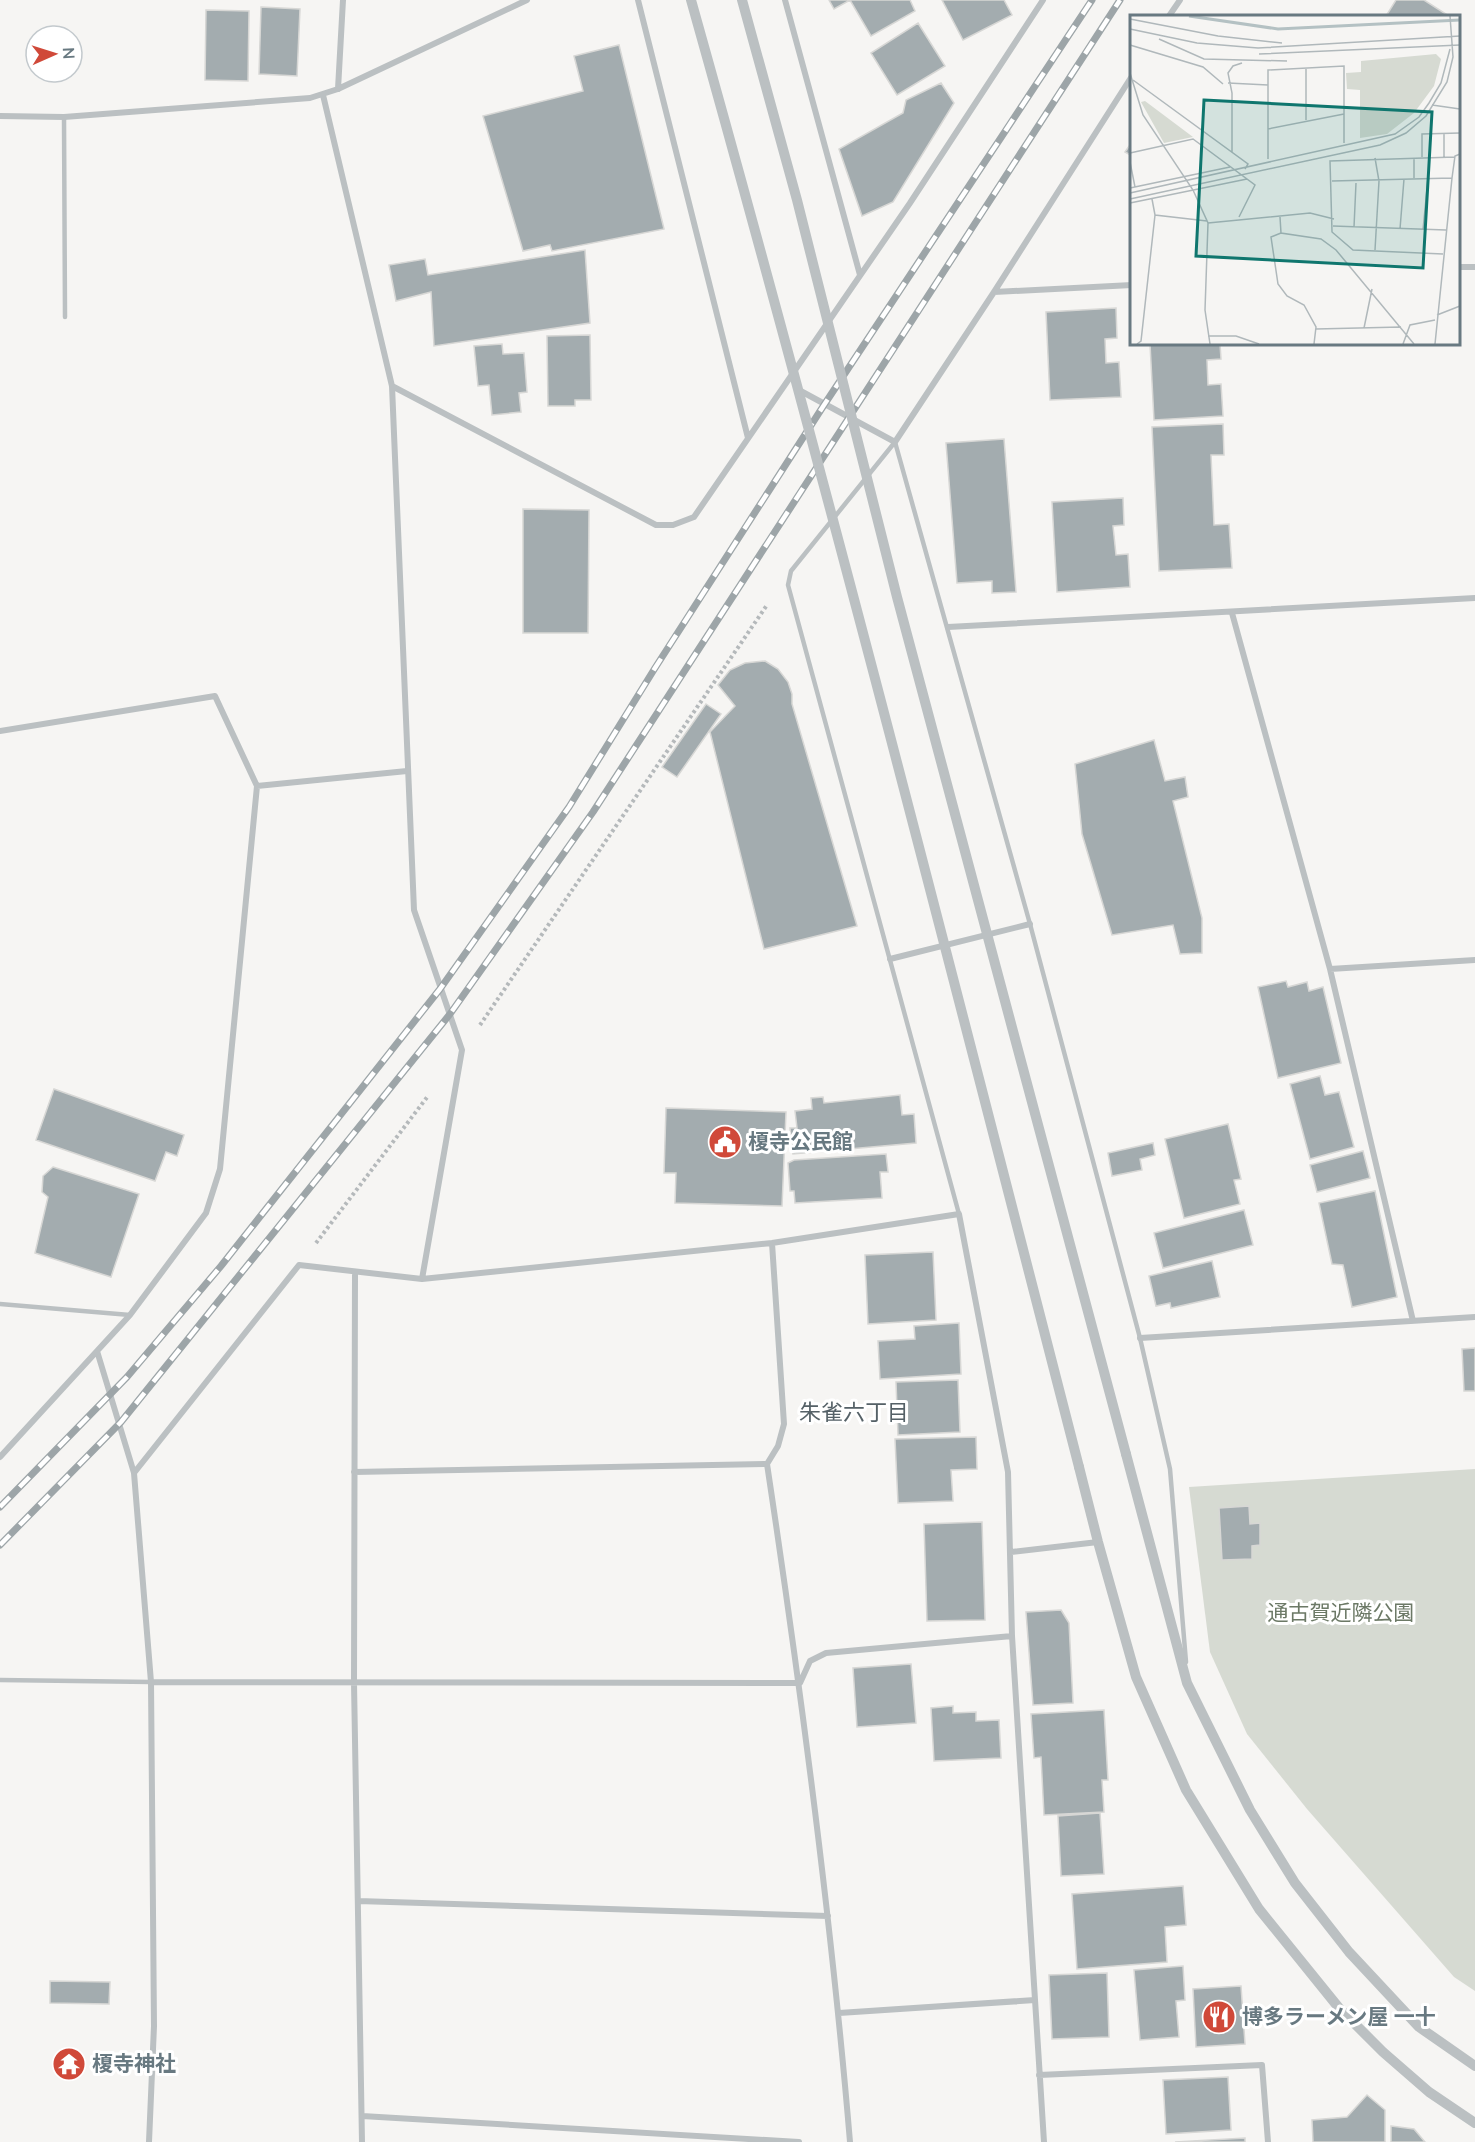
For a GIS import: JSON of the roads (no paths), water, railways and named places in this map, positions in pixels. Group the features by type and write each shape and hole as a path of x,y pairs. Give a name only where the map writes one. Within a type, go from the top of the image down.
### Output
{"street":[{"path":"338,89 343,0"},
{"path":"0,116 64,117 310,98 338,89 527,0"},
{"path":"638,0 748,438"},
{"path":"691,0 857,608 1098,1542 1140,1688 1186,1790 1259,1909 1339,2008 1383,2052 1429,2092 1475,2123"},
{"path":"742,0 797,200 897,597 1187,1683 1250,1810 1295,1883 1349,1952 1419,2027 1475,2066"},
{"path":"785,0 860,275"},
{"path":"392,386 656,525 674,525 694,517 860,275 1043,0"},
{"path":"1170,15 1180,0"},
{"path":"787,382 824,405 895,442 994,292 1130,78"},
{"path":"323,95 392,386 414,910 462,1050 422,1279"},
{"path":"994,292 1130,285"},
{"path":"948,627 1475,598"},
{"path":"1232,613 1330,969 1413,1321"},
{"path":"0,731 215,696 257,786 220,1169 206,1214 130,1315 0,1457"},
{"path":"257,786 407,771"},
{"path":"890,959 1029,924"},
{"path":"1330,969 1475,960"},
{"path":"134,1473 299,1265 422,1279 772,1243 959,1214 1008,1472 1012,1636 1044,2142"},
{"path":"772,1243 784,1424 778,1446 768,1464 800,1683 839,2013 850,2142"},
{"path":"355,1272 354,1683 362,2142"},
{"path":"1140,1338 1475,1317"},
{"path":"98,1352 134,1473 151,1682 154,2026 149,2142"},
{"path":"354,1472 768,1464"},
{"path":"1011,1552 1098,1542"},
{"path":"800,1683 810,1661 826,1653 1012,1636"},
{"path":"151,1682 800,1683"},
{"path":"358,1901 828,1916"},
{"path":"839,2013 1035,2000"},
{"path":"1040,2075 1262,2065 1268,2142"},
{"path":"362,2116 799,2142"}],"lane":[{"path":"64,117 65,317"},
{"path":"895,442 791,571 788,585 959,1214"},
{"path":"895,442 948,627 1140,1338 1170,1469 1178,1542 1187,1683"},
{"path":"0,1304 130,1315"},
{"path":"0,1680 151,1682"}],"railway":[{"path":"0,1507 127,1377 221,1266 440,989 569,807 655,668 824,405 1092,0"},
{"path":"0,1545 121,1422 450,1014 593,812 1120,0"}],"place":[{"name":"榎寺公民館","path":"725,1142"},
{"name":"博多ラーメン屋 一十","path":"1219,2017"},
{"name":"榎寺神社","path":"69,2064"}],"district":[{"name":"朱雀六丁目","path":"854,1413"}],"park label":[{"name":"通古賀近隣公園","path":"1341,1613"}]}
